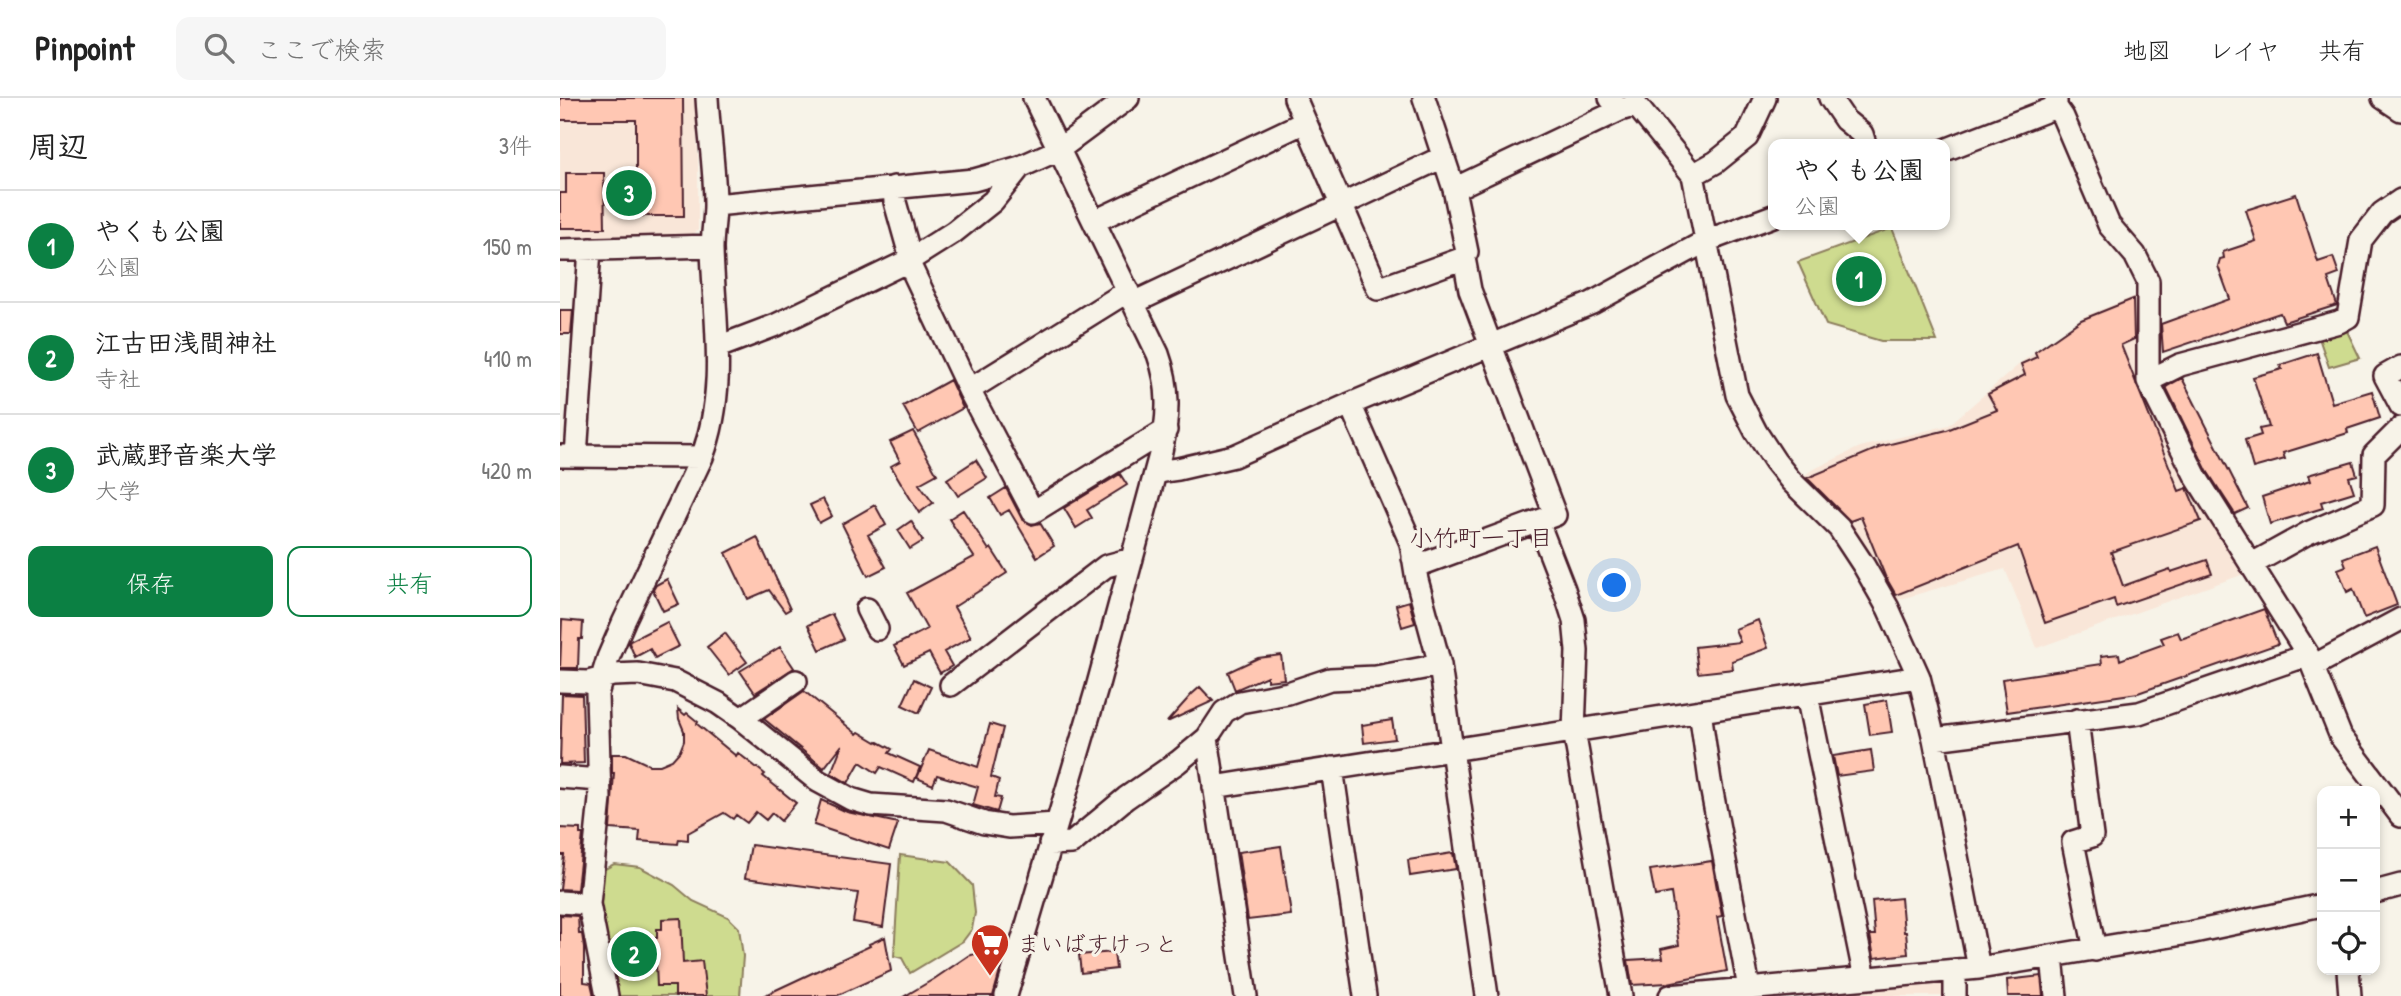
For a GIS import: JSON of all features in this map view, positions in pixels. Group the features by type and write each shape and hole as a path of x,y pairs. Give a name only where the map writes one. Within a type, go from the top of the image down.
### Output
{"street":[{"path":"607,996 589,904 600,780 597,694 624,621 702,457 716,406 718,347 712,246 715,205 707,98"},
{"path":"1006,996 1097,688 1156,472 1166,430 1168,390 1164,371 1131,297 1034,98"},
{"path":"715,205 974,180 1020,167 1058,150 1128,98"},
{"path":"1295,98 1378,289 1464,258"},
{"path":"1413,558 1424,563 1555,515 1470,290 1464,258 1467,252 1454,189 1424,98"},
{"path":"1693,175 1716,162 1747,137 1765,98"},
{"path":"1830,98 1845,120 1862,134 1864,139"},
{"path":"2383,98 2401,110"},
{"path":"1950,148 2056,102 2109,225 2135,255 2148,281 2148,381 2196,477 2311,660 2341,737 2401,816"},
{"path":"1454,189 1615,104 1636,105 1693,175 1737,396 1775,461 1791,481 1839,528 1864,566 1888,608 1919,677 1934,739 1979,968"},
{"path":"1095,221 1305,122"},
{"path":"969,390 1131,297 1443,157"},
{"path":"718,347 776,325 910,260 954,232 993,201 1020,167"},
{"path":"894,187 895,202 910,260 969,390 1033,512 1166,430"},
{"path":"2148,381 2180,365 2339,322 2348,317 2361,240 2382,213 2401,200"},
{"path":"1156,472 1234,456 1350,404 1592,303 1706,241 1768,218"},
{"path":"560,250 712,246"},
{"path":"590,249 568,456 702,457"},
{"path":"2401,367 2385,376 2401,406"},
{"path":"1350,404 1411,543 1417,580 1440,665 1488,996"},
{"path":"2252,564 2308,533 2373,505 2374,455 2401,428"},
{"path":"1538,522 1574,620 1577,651 1574,731 1621,996"},
{"path":"951,685 1106,566 1132,559"},
{"path":"867,609 877,629"},
{"path":"1934,739 2138,713 2311,660 2401,619"},
{"path":"560,681 588,682 613,675 638,674 675,681 718,703 818,781 851,799 871,805 946,810 984,823 1053,834 1072,843 1126,798 1207,738 1224,712 1240,702 1287,693 1330,680 1376,677 1440,665"},
{"path":"1214,787 1919,677"},
{"path":"741,719 796,681"},
{"path":"1807,695 1865,978"},
{"path":"1700,711 1710,781 1749,988"},
{"path":"2077,720 2092,836 2073,842 2095,950"},
{"path":"1207,738 1246,996"},
{"path":"1332,768 1365,996"},
{"path":"560,777 600,780"},
{"path":"2380,891 2401,885"},
{"path":"560,902 589,904"},
{"path":"1670,996 1979,968 2095,950 2317,906"},
{"path":"2052,957 2056,996"},
{"path":"1955,970 1955,996"},
{"path":"2348,975 2350,996"}],"shaded area":[{"path":"560,98 695,98 698,230 690,237 560,239"},
{"path":"2138,295 2138,376 2247,573 2037,648 2005,569 1890,602 1801,479 1810,471 1860,447 1949,425 2023,361 2085,316"},
{"path":"1946,980 1950,996 1778,996"}],"green space":[{"path":"1893,230 1937,341 1881,341 1826,325 1798,262"},
{"path":"2347,331 2360,358 2329,367 2319,338"},
{"path":"900,855 950,862 972,885 975,913 972,929 963,941 910,973 902,958 894,956"},
{"path":"614,864 640,867 674,885 693,901 728,917 739,928 743,956 740,996 616,996 601,902 603,870"}],"building":[{"path":"560,98 683,98 684,216 636,216 636,120 560,120"},
{"path":"566,173 604,173 605,228 560,228 560,193 566,193"},
{"path":"2296,194 2318,262 2333,257 2339,274 2328,278 2337,305 2284,322 2280,313 2163,352 2161,324 2230,299 2218,266 2220,259 2224,258 2223,252 2256,241 2246,210"},
{"path":"2133,299 2134,339 2121,345 2179,491 2187,488 2201,521 2111,552 2123,586 2170,569 2171,572 2207,560 2212,574 2116,607 2114,599 2045,623 2018,546 1896,595 1885,576 1861,517 1850,521 1807,478 1878,447 1947,430 1997,410 1988,394 2025,375 2021,364 2037,357 2035,352 2081,320"},
{"path":"560,310 573,310 571,334 560,334"},
{"path":"2317,353 2332,403 2372,391 2380,418 2347,429 2348,433 2283,453 2285,459 2253,468 2245,440 2261,435 2259,429 2269,427 2253,377 2282,369 2280,365"},
{"path":"2182,378 2248,508 2235,514 2207,471 2166,387"},
{"path":"950,380 963,408 918,433 903,406"},
{"path":"913,431 937,474 919,484 933,503 919,513 891,466 900,461 890,442"},
{"path":"976,460 987,478 958,496 947,479"},
{"path":"2353,462 2357,475 2349,477 2354,492 2321,502 2323,508 2270,524 2262,497 2310,481 2308,475"},
{"path":"1120,474 1127,485 1087,510 1092,518 1076,528 1064,508"},
{"path":"1006,488 1022,519 1032,525 1040,523 1054,546 1037,557 1009,510 1000,515 990,498"},
{"path":"823,499 832,516 819,523 810,505"},
{"path":"875,505 886,525 868,535 886,567 868,576 842,524"},
{"path":"963,510 1007,573 954,607 971,637 944,652 952,666 940,673 929,653 904,665 894,646 927,629 907,593 974,557 949,519"},
{"path":"911,521 923,541 910,549 898,530"},
{"path":"757,537 790,609 785,612 769,590 748,599 726,553"},
{"path":"2375,546 2397,605 2364,618 2353,589 2347,592 2338,569 2346,566 2343,558"},
{"path":"667,579 679,604 663,611 653,590"},
{"path":"1409,601 1415,623 1402,627 1396,605"},
{"path":"2264,609 2278,644 2138,693 2007,712 2002,679 2102,664 2101,656 2119,654 2120,660 2164,644 2161,638 2178,632 2181,639"},
{"path":"832,614 844,639 820,650 808,625"},
{"path":"562,620 583,622 582,639 579,639 578,668 560,668"},
{"path":"1758,620 1768,648 1732,661 1733,669 1698,673 1695,647 1740,642 1735,629"},
{"path":"667,622 679,646 655,658 650,649 635,657 630,641"},
{"path":"725,633 747,662 729,675 707,647"},
{"path":"780,647 794,668 755,693 740,671"},
{"path":"1281,655 1284,679 1267,681 1267,676 1235,690 1228,672 1258,658"},
{"path":"914,679 931,687 919,713 902,705"},
{"path":"1200,687 1213,701 1167,722 1192,694"},
{"path":"804,691 857,734 859,732 877,741 892,749 889,753 920,767 914,782 881,767 877,773 860,762 848,783 831,773 842,745 824,768 764,719"},
{"path":"562,694 582,695 584,763 560,764"},
{"path":"1887,700 1892,732 1870,735 1865,704"},
{"path":"678,709 685,715 687,713 736,756 738,753 765,774 763,776 796,803 781,821 772,813 766,820 756,812 747,823 736,815 733,819 724,813 688,833 688,840 679,839 678,844 639,841 640,831 610,829 614,773 612,754 626,754 649,765 660,765 672,760 684,741"},
{"path":"1392,720 1395,739 1364,743 1362,725"},
{"path":"990,724 1003,728 991,777 999,780 995,797 1001,798 997,812 973,805 978,787 937,775 933,785 917,778 929,750 978,767"},
{"path":"1871,750 1874,771 1837,776 1833,756"},
{"path":"821,800 847,812 898,823 889,850 814,825"},
{"path":"560,828 580,829 580,834 583,834 577,890 560,889 564,855 560,855"},
{"path":"751,845 891,864 883,927 853,922 858,893 745,878"},
{"path":"1281,846 1291,915 1248,920 1238,852"},
{"path":"1453,853 1456,869 1410,876 1408,860"},
{"path":"1712,861 1722,916 1717,917 1727,971 1668,983 1632,985 1628,960 1663,958 1661,949 1679,945 1671,893 1655,896 1650,870"},
{"path":"1901,898 1908,954 1874,958 1870,935 1875,935 1872,901"},
{"path":"560,915 578,916 579,934 582,934 584,947 584,982 591,983 594,996 560,996"},
{"path":"681,918 683,963 702,961 706,996 675,996 675,986 657,986 656,964 623,964 623,951 630,951 630,938 657,938 657,929 662,929 662,919"},
{"path":"885,937 891,971 836,996 763,996 870,946 869,944"},
{"path":"985,951 1004,957 993,996 905,996 968,956"},
{"path":"1114,952 1116,969 1081,973 1079,955"},
{"path":"2041,976 2043,996 2008,996 2007,980"}],"place":[{"name":"武蔵野音楽大学","path":"629,193"},
{"name":"やくも公園","path":"1859,279"},
{"name":"江古田浅間神社","path":"634,954"},
{"name":"まいばすけっと","path":"990,977"}],"district":[{"name":"小竹町一丁目","path":"1481,537"}]}
